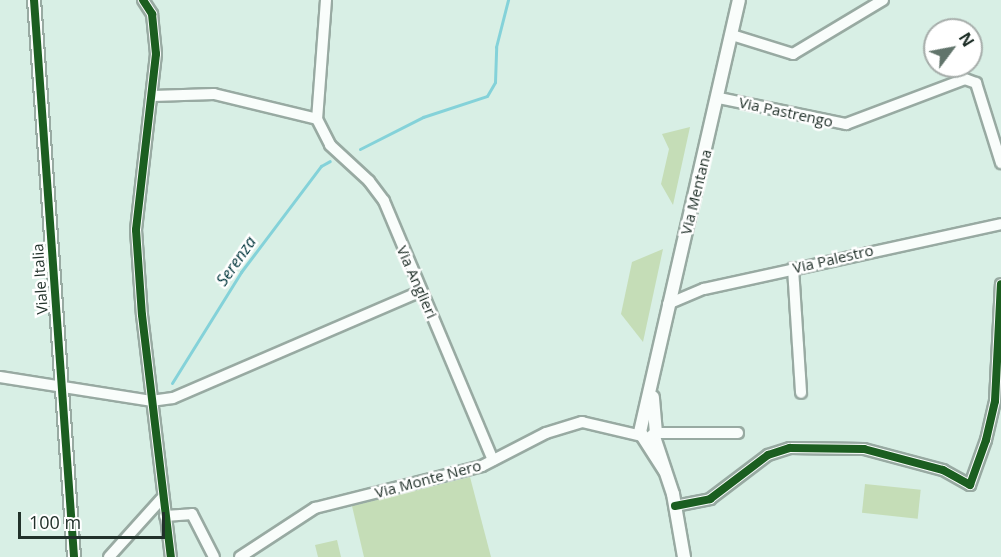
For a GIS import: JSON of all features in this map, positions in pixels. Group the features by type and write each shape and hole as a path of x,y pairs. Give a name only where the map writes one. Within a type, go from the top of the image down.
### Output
{"street":[{"name":"Viale Italia","path":"34,0 74,557"},
{"path":"143,0 152,14 155,31 153,96 141,172 136,230 151,401 171,557"},
{"path":"153,96 214,94 317,119 326,0"},
{"name":"Via Mentana","path":"647,433 652,384 668,304 719,98 739,0"},
{"path":"732,35 793,54 883,0"},
{"name":"Via Pastrengo","path":"719,98 846,124 965,79 976,83 1001,163"},
{"name":"Via Anglieri","path":"317,119 330,145 369,181 384,201 493,460"},
{"name":"Via Palestro","path":"668,304 704,289 1001,224"},
{"path":"793,268 801,393"},
{"path":"675,506 710,499 768,455 790,448 864,449 943,470 970,485 998,402 1001,284"},
{"path":"0,377 61,384 151,401 173,398 421,291"},
{"name":"Via Monte Nero","path":"240,557 315,508 493,460 546,433 582,422 622,432 738,432"},
{"path":"647,433 665,471 675,506 684,557"},
{"path":"109,556 163,497"},
{"path":"165,516 192,514 214,557"}],"green space":[{"path":"690,127 673,205 661,184 669,149 662,134"},
{"path":"663,249 643,342 621,314 632,262"},
{"path":"470,477 491,557 364,557 352,506"},
{"path":"865,484 921,490 918,519 862,513"},
{"path":"337,540 341,557 318,557 315,545"}],"waterway":[{"name":"Serenza","path":"360,149 423,117 487,96 495,82 496,47 508,0"},
{"name":"Serenza","path":"172,383 241,272 321,166 330,161"}],"cycle path":[{"path":"34,0 74,557"},
{"path":"143,0 152,14 156,54 136,230 142,315 171,557"},
{"path":"675,506 710,499 768,455 790,448 864,449 943,470 970,485 986,440 995,401 1001,284"}]}
